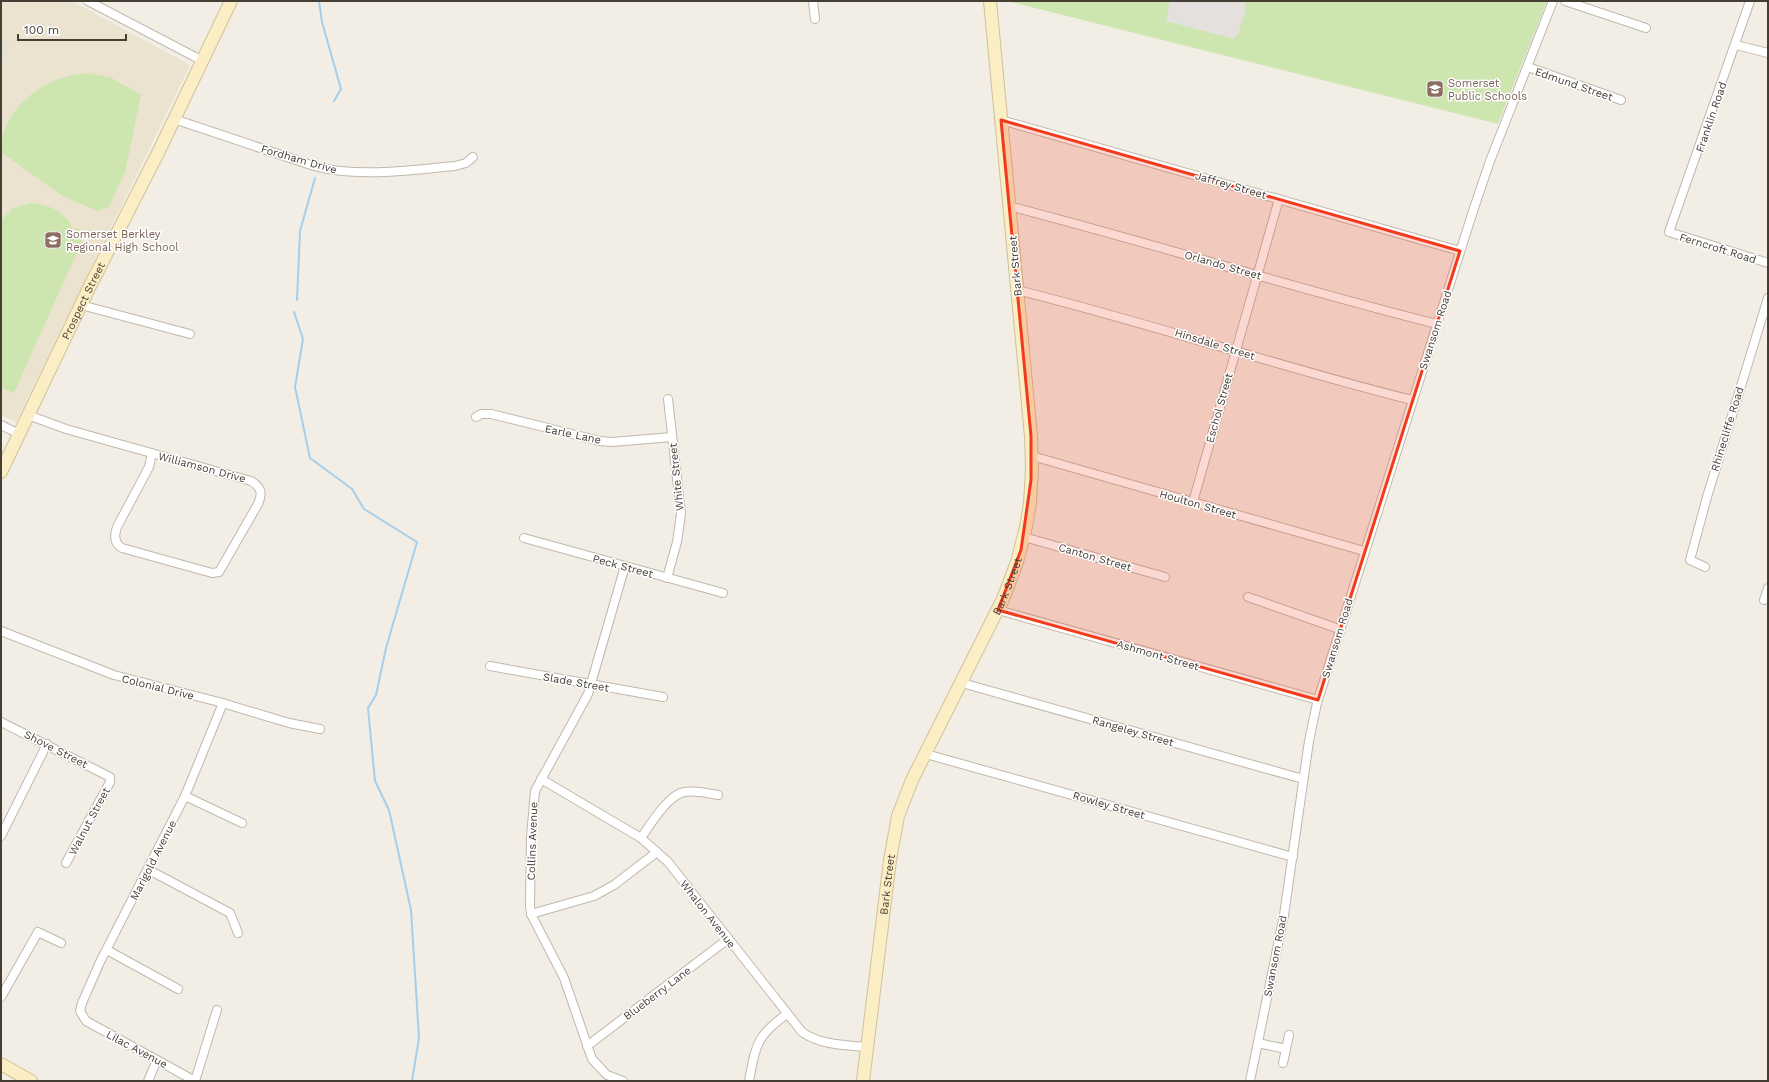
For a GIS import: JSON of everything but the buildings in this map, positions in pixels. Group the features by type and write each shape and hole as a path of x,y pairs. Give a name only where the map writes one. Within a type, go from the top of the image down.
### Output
{"main road":[{"name":"Prospect Street","path":"1,472 231,1"},
{"name":"Bark Street","path":"863,1081 892,844 898,816 905,795 998,610 1017,562 1024,537 1031,491 1032,456 990,1"},
{"path":"1,1064 31,1081"}],"street":[{"path":"88,1 201,60"},
{"path":"813,1 815,19"},
{"name":"Swansom Road","path":"1250,1081 1284,915 1309,741 1318,700 1339,629 1474,208 1490,161 1554,1"},
{"path":"1565,1 1646,28"},
{"name":"Franklin Road","path":"1669,232 1736,46 1750,1"},
{"path":"1736,46 1768,53"},
{"name":"Edmund Street","path":"1528,67 1621,100"},
{"name":"Fordham Drive","path":"174,119 314,166 332,170 378,172 455,166 466,163 473,157"},
{"name":"Jaffrey Street","path":"1001,120 1460,251"},
{"name":"Eschol Street","path":"1193,502 1279,199"},
{"name":"Orlando Street","path":"1009,206 1371,308 1437,324"},
{"name":"Ferncroft Road","path":"1669,232 1768,263"},
{"name":"Hinsdale Street","path":"1017,290 1144,323 1235,351 1412,400"},
{"name":"Rhinecliffe Road","path":"1705,567 1690,560 1709,489 1768,298"},
{"path":"81,306 190,334"},
{"name":"White Street","path":"667,578 681,514 668,399"},
{"name":"Earle Lane","path":"476,417 481,414 491,414 574,436 600,441 612,442 672,437"},
{"name":"Williamson Drive","path":"28,415 66,429 152,453 251,481 258,485 261,489 261,498 219,572 212,573 122,548 118,545 115,538 117,527 149,467 152,453"},
{"path":"1,425 19,434"},
{"name":"Houlton Street","path":"1032,456 1364,551"},
{"name":"Canton Street","path":"1024,537 1166,577"},
{"name":"Peck Street","path":"524,538 723,593"},
{"name":"Collins Avenue","path":"623,1081 611,1078 602,1071 592,1058 564,978 531,914 533,802 535,791 592,685 625,566"},
{"path":"1764,600 1768,588"},
{"path":"1248,597 1339,629"},
{"name":"Ashmont Street","path":"998,610 1318,700"},
{"name":"Colonial Drive","path":"1,631 114,675 320,729"},
{"name":"Slade Street","path":"490,666 662,697"},
{"name":"Rangeley Street","path":"962,683 1303,779"},
{"name":"Marigold Avenue","path":"81,1015 82,1003 107,950 149,870 185,796 223,703"},
{"name":"Shove Street","path":"1,722 110,777"},
{"path":"1,836 47,744"},
{"name":"Rowley Street","path":"926,754 1293,857"},
{"name":"Walnut Street","path":"66,863 110,782 110,777"},
{"name":"Whalon Avenue","path":"541,779 641,838 668,862 802,1032 813,1038 840,1044 867,1047"},
{"path":"641,838 674,796 683,792 718,795"},
{"path":"185,796 242,823"},
{"path":"531,914 594,896 614,885 657,852"},
{"path":"149,870 230,913 238,933"},
{"path":"1,997 38,932 61,943"},
{"name":"Blueberry Lane","path":"587,1046 728,939"},
{"path":"107,950 148,974 178,989"},
{"path":"195,1081 217,1010"},
{"path":"749,1081 754,1052 760,1039 770,1025 787,1014"},
{"name":"Lilac Avenue","path":"81,1015 86,1021 95,1027 195,1081"},
{"path":"1283,1063 1289,1035"},
{"path":"1258,1043 1286,1049"},
{"path":"148,1081 157,1060"}],"highlighted area":[{"path":"1001,120 1460,251 1318,700 998,610 1021,550 1031,480 1031,436"}],"shaded area":[{"name":"Somerset Berkley Regional High School","path":"1,1 72,1 190,65 16,422 1,415"},
{"path":"1170,1 1238,1 1245,3 1245,13 1238,34 1234,39 1166,21"},
{"path":"1,41 9,43 1,68"}],"green space":[{"name":"Somerset Public Schools","path":"1007,1 1547,1 1498,124"},
{"path":"85,73 110,77 141,95 125,172 109,207 98,211 64,197 1,152 3,136 8,121 17,108 28,97 55,81"},
{"path":"30,203 44,205 56,210 67,219 74,232 76,228 86,232 14,393 2,388 3,384 1,384 1,220 13,208"}],"waterway":[{"path":"319,1 322,22 341,89 334,101"},
{"path":"297,300 300,231 315,178"},
{"path":"294,312 303,339 295,387 310,458 352,489 364,509 417,542 386,648 376,695 368,708 375,781 389,810 411,910 419,1038 412,1081"}],"place":[{"name":"Somerset Public Schools","path":"1435,89"},
{"name":"Somerset Berkley Regional High School","path":"53,240"}]}
